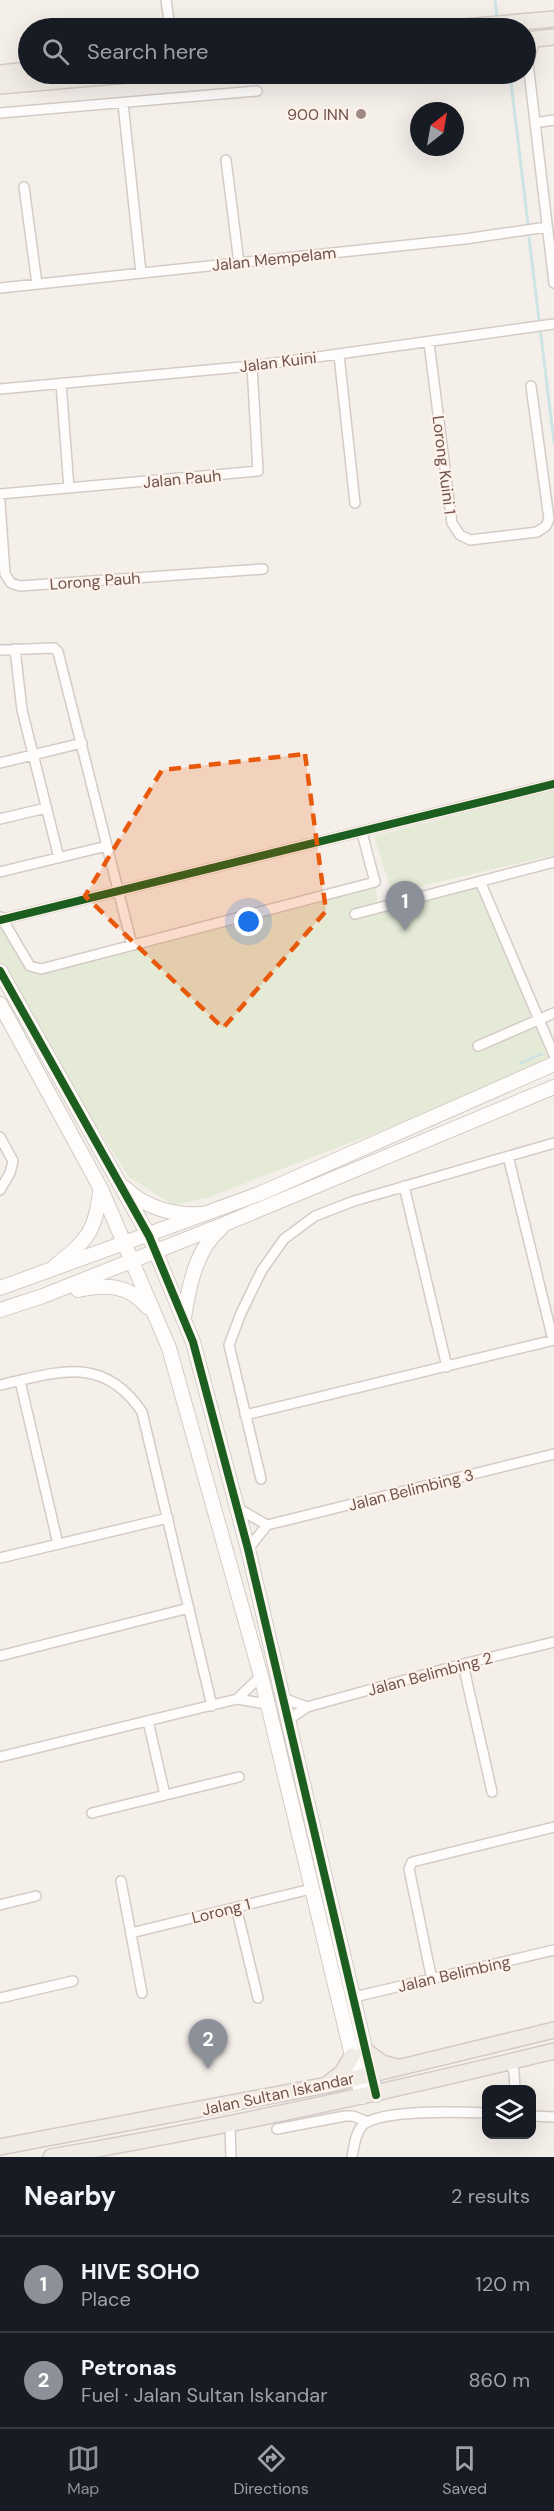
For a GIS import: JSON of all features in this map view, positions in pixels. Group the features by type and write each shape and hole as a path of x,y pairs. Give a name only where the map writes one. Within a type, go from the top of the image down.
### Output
{"main road":[{"path":"536,20 554,19"},
{"path":"536,38 554,37"},
{"path":"0,73 18,71"},
{"path":"0,86 23,84"},
{"name":"Jalan Sultan Iskandar","path":"0,2147 327,2085 554,2030"},
{"name":"Jalan Sultan Iskandar","path":"51,2157 230,2125 369,2096 554,2051"},
{"path":"327,2085 342,2073 359,2054 400,2068"}],"street":[{"path":"166,0 168,18"},
{"path":"529,84 554,283"},
{"path":"0,113 257,90"},
{"path":"123,103 141,273"},
{"path":"535,123 554,120"},
{"path":"226,160 239,263"},
{"path":"24,187 37,284"},
{"name":"Jalan Mempelam","path":"0,288 547,227"},
{"name":"Jalan Kuini","path":"0,389 252,366 552,324"},
{"name":"Lorong Kuini 1","path":"429,343 452,523 460,535 470,540 537,532 546,526 549,519 531,386"},
{"path":"339,355 355,503"},
{"name":"Jalan Pauh","path":"0,494 258,471 252,366"},
{"path":"61,384 69,488"},
{"name":"Lorong Pauh","path":"0,502 5,574 11,583 20,586 262,568"},
{"path":"15,648 19,696 59,858"},
{"path":"0,650 54,648 58,652 132,945"},
{"path":"0,763 82,743"},
{"path":"362,833 375,882 41,969 30,966 1,919 362,833 554,784"},
{"path":"0,819 46,808"},
{"path":"0,872 107,846"},
{"path":"355,914 554,862"},
{"path":"480,881 554,1055"},
{"path":"0,971 157,1251 184,1318 248,1550 354,1997 359,2054"},
{"path":"0,1004 101,1190 169,1348 261,1676 311,1889 369,2096"},
{"path":"478,1047 554,1013"},
{"path":"0,1288 212,1213 554,1064"},
{"path":"0,1310 131,1262 554,1087"},
{"path":"0,1137 13,1161 10,1173 0,1190"},
{"path":"261,1479 229,1345 241,1313 262,1270 284,1239 315,1216 404,1186 554,1143"},
{"path":"245,1415 554,1340 508,1156"},
{"path":"114,1173 127,1190 147,1204 172,1213 212,1213"},
{"path":"404,1186 447,1367"},
{"path":"47,1273 87,1239 96,1220 101,1190"},
{"path":"184,1318 188,1290 202,1254 215,1233 227,1223"},
{"path":"43,1296 99,1285 117,1287 138,1295 157,1320"},
{"path":"0,1386 64,1370 85,1371 109,1379 130,1394 142,1412 212,1706"},
{"path":"20,1381 58,1544"},
{"name":"Jalan Belimbing 3","path":"267,1525 554,1454"},
{"path":"237,1508 267,1525 248,1550"},
{"path":"0,1558 168,1518"},
{"path":"0,1656 189,1608"},
{"name":"Jalan Belimbing 2","path":"288,1720 307,1707 463,1664 554,1642"},
{"path":"463,1664 492,1792"},
{"path":"237,1700 261,1676"},
{"path":"283,1698 307,1707"},
{"path":"0,1757 237,1700 267,1704"},
{"path":"148,1721 165,1795"},
{"path":"92,1813 239,1777"},
{"path":"432,1980 409,1869 412,1862 554,1827"},
{"path":"121,1881 142,1993"},
{"name":"Lorong 1","path":"131,1934 311,1889"},
{"path":"0,1905 36,1896"},
{"path":"236,1908 258,1998"},
{"name":"Jalan Belimbing","path":"354,1997 554,1950"},
{"path":"0,1998 73,1981"},
{"path":"510,2062 514,2072 515,2085"},
{"path":"352,2157 359,2130 368,2122 387,2117 444,2111 482,2113"},
{"path":"277,2129 345,2116 353,2116 368,2122"},
{"path":"536,2116 554,2117"},
{"path":"230,2125 231,2157"}],"highlighted area":[{"path":"305,754 326,911 223,1028 85,896 162,770"}],"green space":[{"path":"554,790 554,855 392,893 374,836"},
{"path":"480,881 554,1064 207,1198 173,1205 129,1177 0,971 0,923 34,968 375,882 378,907"}],"waterway":[{"path":"495,0 497,18"},
{"path":"511,84 528,224"},
{"path":"529,238 554,442"},
{"path":"521,1063 541,1054"}],"cycle path":[{"path":"0,920 554,784"},
{"path":"0,971 149,1236 193,1342 248,1549 376,2095"}],"place":[{"name":"900 INN","path":"361,114"},
{"name":"HIVE SOHO","path":"405,931"},
{"name":"Petronas","path":"208,2069"}]}
